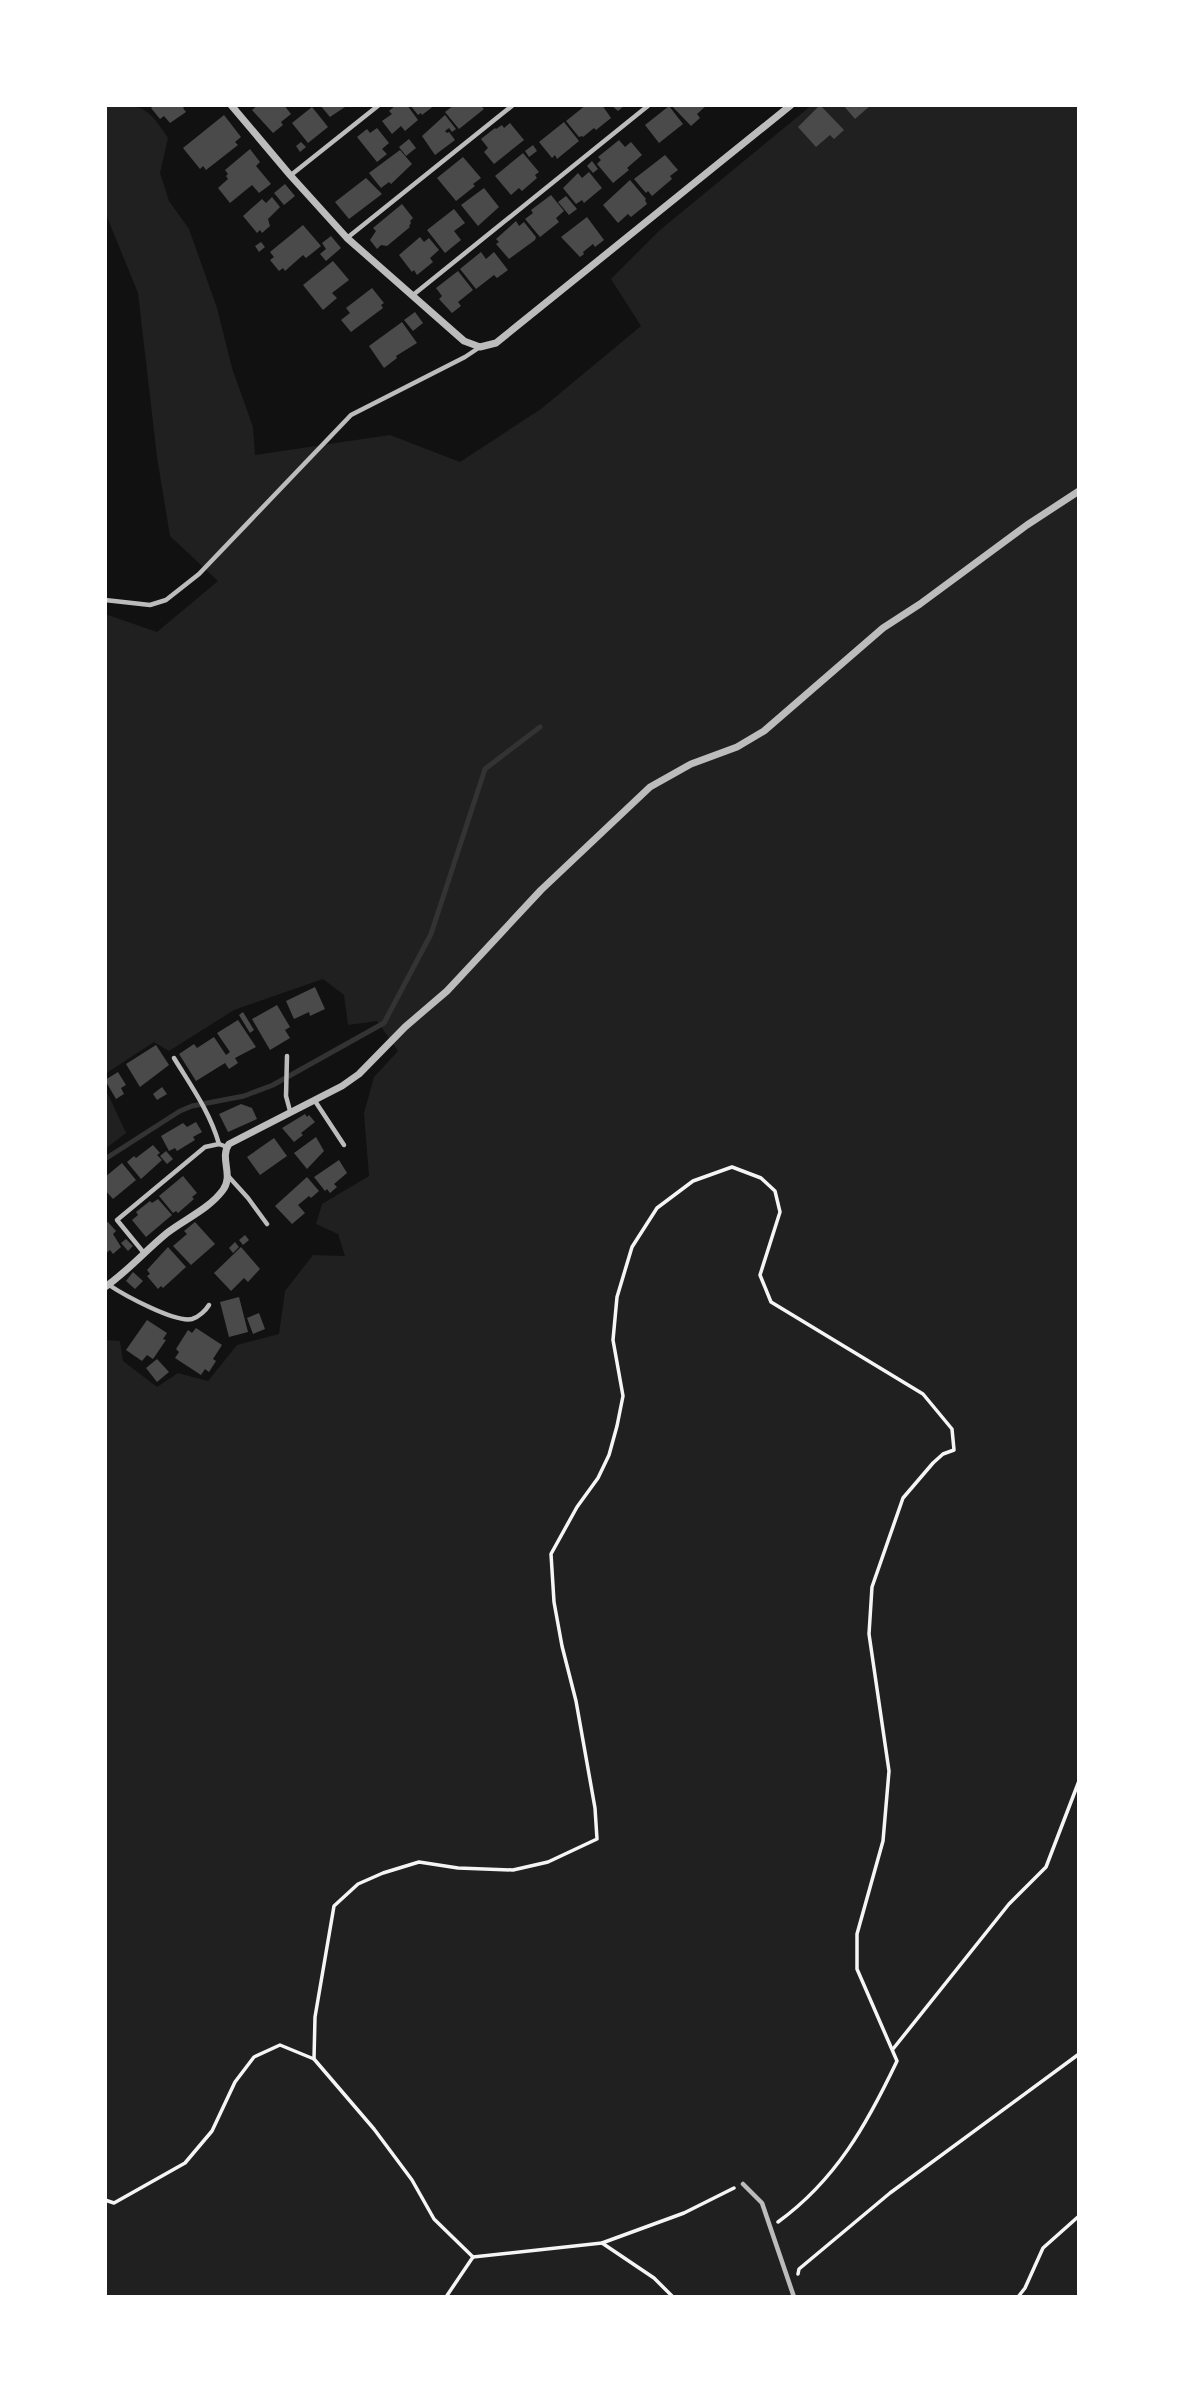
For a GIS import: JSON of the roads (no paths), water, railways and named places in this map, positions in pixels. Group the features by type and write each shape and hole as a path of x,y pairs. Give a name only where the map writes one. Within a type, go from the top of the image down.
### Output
{"street":[{"path":"235,106 290,175 347,238 464,341 480,347 496,343 791,105"},
{"path":"107,1286 224,1189 229,1177 223,1146 342,1087 359,1074 405,1027 447,991 541,890 650,786 691,764 737,747 764,731 883,628 1079,491"}],"lane":[{"path":"290,175 379,105"},
{"path":"347,238 513,105"},
{"path":"413,295 649,105"},
{"path":"105,600 150,605 166,600 200,574 351,415 480,347"},
{"path":"287,1056 285,1086 290,1111"},
{"path":"144,1253 117,1220 205,1147 223,1146 206,1111 174,1058"},
{"path":"314,1100 344,1145"},
{"path":"229,1177 267,1224"},
{"path":"107,1286 151,1308 183,1318 192,1319 205,1312 209,1305"},
{"path":"743,2183 762,2203 793,2297"}],"waterway":[{"path":"105,1159 180,1111 192,1106 244,1096 273,1085 384,1023 431,934 485,769 540,727"}]}
